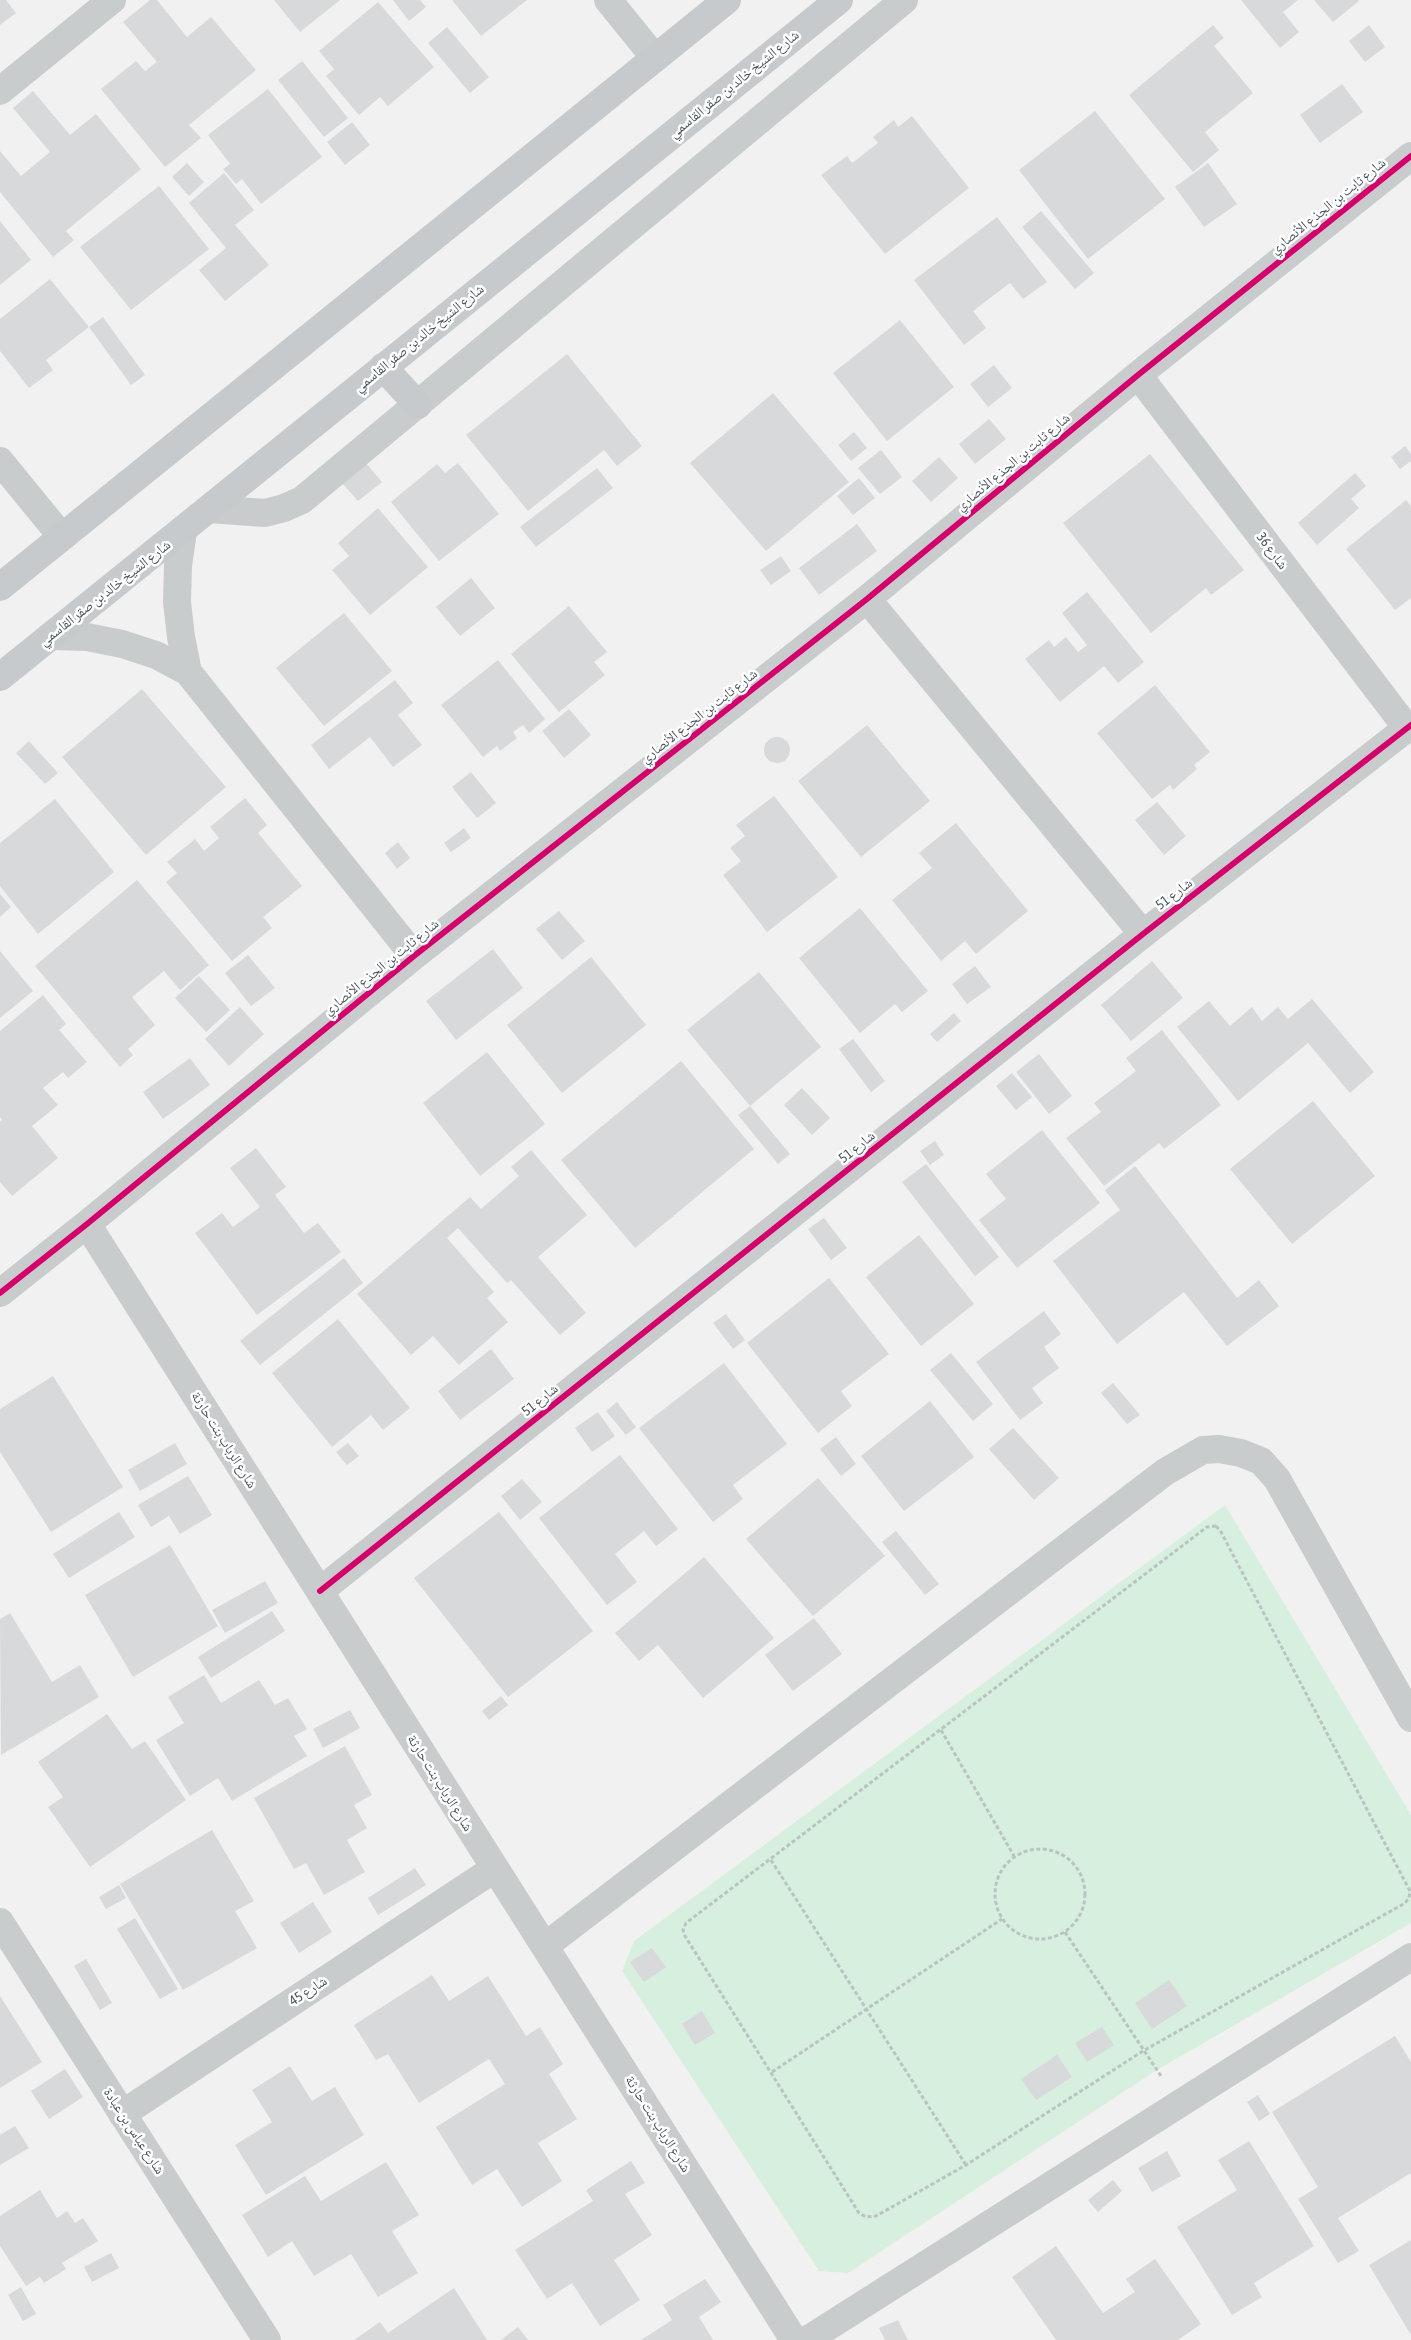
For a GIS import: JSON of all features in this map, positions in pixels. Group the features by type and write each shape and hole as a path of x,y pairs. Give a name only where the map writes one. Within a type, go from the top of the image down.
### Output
{"main road":[{"path":"0,587 727,0"},
{"name":"شارع الشيخ خالد بن صقر القاسمي","path":"0,677 839,0"},
{"path":"382,367 418,405"}],"street":[{"path":"0,91 112,0"},
{"path":"608,0 655,58"},
{"path":"210,509 265,513 284,508 302,500 904,0"},
{"name":"شارع ثابت بن الجذع الأنصاري","path":"0,1293 414,956 867,599 1138,375 1411,156"},
{"name":"شارع 36","path":"1138,375 1409,726"},
{"path":"0,461 62,537"},
{"path":"183,531 178,566 177,602 188,672"},
{"path":"867,599 1143,934"},
{"path":"51,636 87,637 122,644 156,655 188,672 414,956"},
{"name":"شارع 51","path":"320,1591 1143,934 1409,726"},
{"name":"شارع الرباب بنت حارثة","path":"87,1224 794,2340"},
{"path":"544,1946 1165,1472 1204,1450 1219,1449 1241,1453 1261,1461 1277,1479 1411,1718"},
{"name":"شارع 45","path":"122,2114 494,1869"},
{"name":"شارع عباس بن عبادة","path":"0,1922 267,2340"},
{"path":"807,2340 1411,1957"}],"path":[{"path":"1216,1526 1221,1532 1410,1891 1405,1903 1143,2051 966,2165 876,2216 866,2217 859,2213 683,1930 686,1924 941,1730 1207,1527 1216,1526"},
{"path":"941,1730 1014,1856"},
{"path":"1042,1848 1056,1851 1068,1858 1078,1869 1084,1882 1086,1896 1083,1910 1076,1923 1065,1932 1052,1938 1024,1937 1012,1930 1002,1920 995,1903 995,1885 1002,1869 1014,1856 1027,1850 1042,1848"},
{"path":"771,1860 966,2165"},
{"path":"772,2072 1002,1920"},
{"path":"1065,1932 1178,2105"}],"green space":[{"path":"1225,1505 1411,1815 1411,1923 1157,2070 848,2273 819,2271 622,1971 634,1941"}],"building":[{"path":"0,0 6,0 16,13 0,25"},
{"path":"150,0 157,0 187,37 211,17 256,70 189,125 201,138 165,167 101,89 136,61 145,71 157,62 123,22"},
{"path":"274,0 340,0 300,32"},
{"path":"393,0 420,0 426,7 409,21"},
{"path":"452,0 527,0 481,36"},
{"path":"1241,0 1298,0 1283,12 1299,32 1280,48"},
{"path":"1314,0 1358,0 1359,1 1333,22"},
{"path":"378,2 434,67 388,106 380,97 359,115 326,76 334,69 319,51"},
{"path":"1213,25 1224,38 1214,46 1253,93 1205,132 1219,150 1193,172 1129,95"},
{"path":"1369,25 1385,47 1365,62 1349,41"},
{"path":"447,27 489,77 470,93 428,43"},
{"path":"302,61 348,118 324,137 278,80"},
{"path":"1342,84 1363,112 1320,143 1300,115"},
{"path":"268,89 322,157 261,204 242,179 236,184 223,169 230,164 208,135"},
{"path":"33,91 70,135 96,114 141,169 66,231 74,240 53,257 0,192 0,151 21,176 50,152 13,108"},
{"path":"1095,111 1165,199 1088,259 1019,170"},
{"path":"912,116 969,188 885,254 821,175 847,156 852,163 878,143 873,137 894,120 898,127"},
{"path":"352,122 370,145 345,165 327,142"},
{"path":"187,163 204,182 189,196 172,177"},
{"path":"1208,163 1237,204 1204,227 1175,187"},
{"path":"224,173 254,210 235,225 269,265 225,301 199,270 226,248 189,203"},
{"path":"159,186 209,249 131,310 80,247"},
{"path":"1041,211 1094,273 1075,289 1022,227"},
{"path":"997,217 1047,282 1023,299 1010,283 973,311 986,328 964,345 914,280"},
{"path":"0,221 31,260 0,285"},
{"path":"50,279 89,327 46,360 53,370 29,388 0,351 0,319"},
{"path":"103,317 145,375 131,385 89,327"},
{"path":"900,320 954,387 887,441 833,373"},
{"path":"567,354 642,446 617,466 604,450 528,511 466,435"},
{"path":"994,365 1012,388 988,407 970,384"},
{"path":"773,393 849,482 766,551 690,463"},
{"path":"989,419 1006,439 975,464 959,444"},
{"path":"854,432 867,448 851,461 838,445"},
{"path":"1405,446 1411,454 1411,461 1400,469 1391,457"},
{"path":"881,450 902,477 880,494 858,468"},
{"path":"1150,454 1244,570 1211,595 1206,588 1151,633 1063,523"},
{"path":"939,457 958,478 931,502 912,481"},
{"path":"366,463 382,482 358,501 342,483"},
{"path":"458,463 499,514 439,561 391,502 437,464 445,473"},
{"path":"597,468 613,488 536,547 520,527"},
{"path":"1355,473 1366,486 1351,499 1359,508 1317,545 1298,523"},
{"path":"859,478 875,498 853,515 837,496"},
{"path":"1406,500 1411,506 1411,598 1395,610 1346,549"},
{"path":"378,508 428,567 370,615 332,570 349,556 338,543"},
{"path":"857,524 877,551 819,595 799,568"},
{"path":"781,556 791,571 771,585 760,570"},
{"path":"471,578 495,608 460,636 436,607"},
{"path":"1087,592 1144,662 1118,683 1104,666 1060,702 1025,659 1049,640 1054,647 1066,637 1078,652 1087,645 1062,613"},
{"path":"569,606 607,652 594,662 605,675 559,712 511,654"},
{"path":"344,613 392,671 324,726 276,668"},
{"path":"498,660 545,719 529,733 523,725 513,732 517,738 500,751 497,746 483,757 441,705"},
{"path":"395,680 413,703 398,715 422,745 393,767 370,737 329,769 311,745"},
{"path":"1155,685 1210,752 1194,765 1197,769 1173,790 1170,785 1152,799 1097,733"},
{"path":"142,689 226,787 146,855 62,757"},
{"path":"569,709 591,735 564,758 542,731"},
{"path":"867,725 930,801 861,857 798,781"},
{"path":"777,737 786,741 790,750 786,759 777,763 768,759 764,750 768,741"},
{"path":"29,741 58,773 45,784 16,753"},
{"path":"471,772 496,803 477,818 452,787"},
{"path":"774,796 838,877 767,932 723,875 741,861 730,848 745,836 736,825"},
{"path":"245,798 267,825 258,833 302,886 263,917 272,928 232,961 166,882 177,873 167,862 195,839 204,851 219,838 210,827"},
{"path":"55,799 114,872 38,934 0,886 0,843"},
{"path":"1157,802 1186,836 1164,855 1135,820"},
{"path":"956,823 1028,911 976,954 965,941 941,961 892,900 932,868 919,853"},
{"path":"464,828 471,838 451,852 444,843"},
{"path":"398,842 410,858 397,869 385,853"},
{"path":"137,880 209,965 180,990 164,971 132,997 155,1025 128,1049 133,1055 120,1067 35,966"},
{"path":"0,894 11,907 0,917"},
{"path":"860,908 928,991 902,1012 895,1004 860,1033 799,958"},
{"path":"559,911 585,941 562,960 536,929"},
{"path":"493,949 523,988 456,1040 426,1001"},
{"path":"0,951 33,991 0,1018"},
{"path":"248,955 275,988 251,1006 225,973"},
{"path":"591,957 646,1025 562,1093 507,1025"},
{"path":"1152,961 1183,998 1131,1041 1101,1005"},
{"path":"975,966 991,987 967,1004 952,984"},
{"path":"759,972 821,1047 750,1106 687,1030"},
{"path":"199,976 230,1010 206,1032 175,998"},
{"path":"43,995 66,1024 59,1030 87,1062 68,1078 63,1072 43,1088 58,1105 32,1126 58,1158 12,1196 0,1182 0,1122 2,1120 0,1117 0,1031"},
{"path":"1312,999 1374,1072 1350,1093 1308,1043 1238,1101 1177,1027 1209,1001 1230,1026 1252,1007 1262,1021 1278,1007 1288,1019"},
{"path":"240,1007 264,1034 229,1066 205,1039"},
{"path":"954,1013 961,1021 937,1042 930,1034"},
{"path":"1162,1030 1221,1105 1164,1149 1159,1143 1104,1186 1066,1138 1101,1112 1094,1103 1136,1071 1126,1058"},
{"path":"853,1039 885,1081 871,1092 839,1049"},
{"path":"487,1052 545,1124 480,1176 423,1103"},
{"path":"1039,1054 1072,1096 1049,1114 1016,1072"},
{"path":"190,1058 210,1085 163,1119 143,1092"},
{"path":"681,1061 754,1149 635,1248 561,1160"},
{"path":"1012,1073 1032,1097 1016,1110 996,1086"},
{"path":"802,1088 830,1118 812,1135 784,1105"},
{"path":"1313,1101 1375,1176 1292,1244 1230,1169"},
{"path":"750,1106 790,1154 778,1164 738,1115"},
{"path":"1042,1130 1100,1203 1017,1268 979,1220 1006,1199 986,1174"},
{"path":"935,1141 944,1155 930,1165 920,1151"},
{"path":"256,1148 286,1187 275,1195 304,1233 318,1223 341,1252 257,1315 195,1233 222,1213 233,1227 260,1207 230,1168"},
{"path":"531,1150 587,1215 538,1257 586,1313 560,1335 511,1280 507,1283 458,1228 447,1238 494,1292 487,1298 508,1322 459,1365 433,1336 411,1355 357,1294 470,1197 481,1209 519,1176 511,1167"},
{"path":"926,1164 999,1257 975,1276 902,1182"},
{"path":"1135,1166 1237,1298 1259,1280 1279,1306 1227,1346 1184,1292 1117,1344 1053,1261 1120,1210 1105,1190"},
{"path":"824,1218 847,1248 831,1260 808,1229"},
{"path":"919,1235 974,1304 921,1346 866,1277"},
{"path":"344,1258 363,1283 260,1365 240,1341"},
{"path":"829,1278 889,1354 841,1391 852,1406 818,1433 747,1343"},
{"path":"1044,1311 1061,1334 1044,1347 1059,1368 1032,1388 1043,1403 1020,1420 976,1362"},
{"path":"726,1314 745,1340 733,1349 713,1323"},
{"path":"338,1319 410,1408 383,1430 371,1415 332,1447 272,1373"},
{"path":"491,1349 514,1379 460,1420 438,1391"},
{"path":"951,1353 993,1404 973,1421 930,1370"},
{"path":"724,1363 787,1444 733,1485 743,1499 713,1522 639,1428"},
{"path":"53,1376 123,1487 51,1532 0,1452 0,1409"},
{"path":"1113,1383 1140,1415 1127,1424 1101,1393"},
{"path":"930,1401 974,1457 904,1511 861,1456"},
{"path":"617,1402 636,1427 626,1435 606,1411"},
{"path":"598,1412 615,1436 592,1452 575,1428"},
{"path":"1013,1428 1059,1478 1034,1500 989,1449"},
{"path":"836,1437 856,1464 841,1476 820,1449"},
{"path":"175,1443 187,1464 140,1491 128,1470"},
{"path":"348,1443 359,1456 347,1465 336,1452"},
{"path":"620,1455 678,1529 656,1546 644,1531 615,1554 637,1582 607,1605 539,1518"},
{"path":"188,1476 212,1515 180,1534 169,1516 151,1527 138,1505"},
{"path":"818,1478 885,1556 813,1616 746,1539"},
{"path":"522,1479 542,1502 520,1520 501,1496"},
{"path":"119,1512 135,1537 69,1578 53,1554"},
{"path":"499,1512 593,1631 508,1697 414,1578"},
{"path":"896,1531 939,1584 925,1595 882,1542"},
{"path":"170,1545 218,1626 133,1677 85,1595"},
{"path":"704,1557 774,1638 703,1698 658,1645 639,1661 615,1633"},
{"path":"265,1581 278,1603 225,1633 212,1610"},
{"path":"272,1611 285,1631 211,1678 198,1657"},
{"path":"10,1613 52,1682 80,1665 99,1697 1,1755 0,1619"},
{"path":"814,1618 842,1654 793,1691 765,1655"},
{"path":"204,1675 221,1703 259,1680 275,1705 288,1698 307,1729 294,1736 307,1756 232,1801 218,1778 190,1796 156,1740 184,1723 168,1697"},
{"path":"501,1696 508,1705 489,1720 482,1711"},
{"path":"350,1710 360,1728 323,1748 313,1729"},
{"path":"107,1714 132,1749 145,1741 186,1800 90,1867 48,1807 63,1797 38,1762"},
{"path":"345,1746 372,1795 354,1805 367,1828 347,1840 365,1872 324,1895 306,1863 294,1869 254,1798"},
{"path":"212,1830 254,1901 235,1911 257,1948 183,1990 120,1884"},
{"path":"415,1868 426,1885 378,1915 368,1898"},
{"path":"119,1885 126,1898 106,1909 99,1897"},
{"path":"313,1902 332,1932 299,1953 280,1923"},
{"path":"135,1918 178,1989 160,1999 117,1929"},
{"path":"652,1948 666,1967 644,1982 630,1962"},
{"path":"86,1959 112,2003 100,2010 74,1966"},
{"path":"432,1975 449,2001 488,1976 526,2036 540,2027 563,2064 549,2074 577,2119 538,2143 562,2181 522,2207 497,2169 472,2185 436,2127 505,2084 489,2059 419,2103 388,2054 376,2060 354,2025"},
{"path":"1169,1980 1187,2006 1152,2029 1135,2003"},
{"path":"0,1996 42,2062 0,2088"},
{"path":"702,2011 715,2033 695,2045 682,2024"},
{"path":"1102,2027 1114,2045 1087,2062 1075,2043"},
{"path":"1395,2036 1411,2062 1411,2173 1338,2218 1359,2251 1338,2263 1298,2199 1318,2187 1272,2112"},
{"path":"1057,2055 1072,2077 1036,2100 1021,2079"},
{"path":"290,2066 312,2101 335,2087 364,2135 266,2195 235,2145 272,2122 252,2090"},
{"path":"65,2069 83,2097 49,2119 31,2091"},
{"path":"1258,2095 1270,2114 1259,2121 1247,2102"},
{"path":"15,2126 29,2148 0,2165 0,2135"},
{"path":"1249,2141 1314,2246 1254,2283 1262,2297 1232,2315 1177,2227 1237,2190 1218,2160"},
{"path":"1167,2151 1181,2176 1152,2192 1138,2168"},
{"path":"631,2161 645,2183 625,2194 652,2235 614,2260 640,2300 600,2326 572,2283 547,2299 515,2250 593,2201 586,2190"},
{"path":"386,2162 419,2215 392,2231 418,2273 378,2297 351,2254 314,2276 292,2241 268,2257 242,2215 305,2176 321,2201"},
{"path":"1113,2180 1122,2191 1098,2212 1088,2200"},
{"path":"40,2190 57,2218 67,2211 75,2223 83,2218 98,2241 62,2263 66,2269 44,2283 40,2277 26,2286 0,2246 0,2216"},
{"path":"1411,2240 1411,2335 1369,2265"},
{"path":"1056,2246 1103,2313 1135,2292 1126,2279 1155,2259 1201,2324 1178,2340 1056,2340 1012,2277"},
{"path":"111,2253 119,2268 92,2282 84,2267"},
{"path":"705,2279 721,2302 699,2317 713,2340 641,2340 672,2320 663,2305"},
{"path":"21,2287 36,2314 23,2321 8,2295"},
{"path":"454,2288 487,2340 354,2340 380,2322 388,2333"},
{"path":"898,2320 908,2340 885,2340 879,2328"},
{"path":"518,2327 528,2340 501,2340"}],"cycle path":[{"path":"0,1293 414,956 867,599 1138,375 1411,156"},
{"path":"320,1591 1143,934 1411,725"}]}
